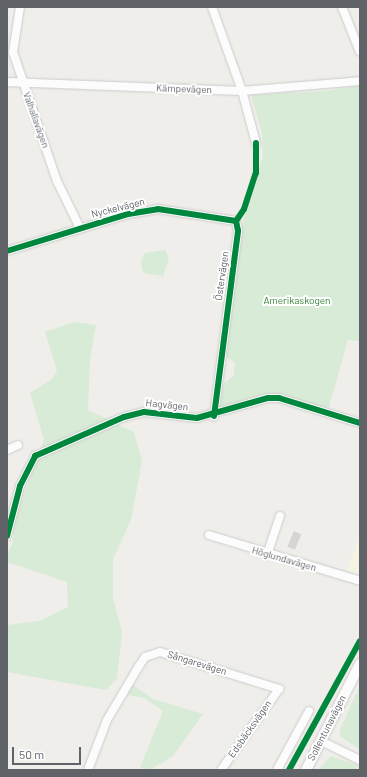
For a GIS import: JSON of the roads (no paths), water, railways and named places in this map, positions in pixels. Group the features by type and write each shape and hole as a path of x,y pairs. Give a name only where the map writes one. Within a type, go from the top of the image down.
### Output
{"street":[{"name":"Valhallavägen","path":"20,7 12,52 57,181 80,228"},
{"path":"212,7 242,91 256,143"},
{"path":"342,7 360,52"},
{"name":"Kämpevägen","path":"7,82 242,91 360,81"},
{"name":"Nyckelvägen","path":"7,250 80,228 158,209 236,221"},
{"name":"Östervägen","path":"214,416 238,232 236,221"},
{"name":"Hagvägen","path":"7,536 20,486 35,456 78,434 144,412 197,418 214,416 268,398 279,398 360,423"},
{"path":"7,450 18,445"},
{"path":"267,555 280,516"},
{"name":"Höglundavägen","path":"210,535 267,555 360,581"},
{"name":"Sångarevägen","path":"88,770 107,720 139,666 153,653 279,689"},
{"name":"Sollentunavägen","path":"306,770 360,664"},
{"name":"Edsbäcksvägen","path":"221,770 279,689"},
{"path":"277,770 309,711"},
{"path":"321,741 360,760"}],"park label":[{"name":"Amerikaskogen","path":"297,301"}]}
